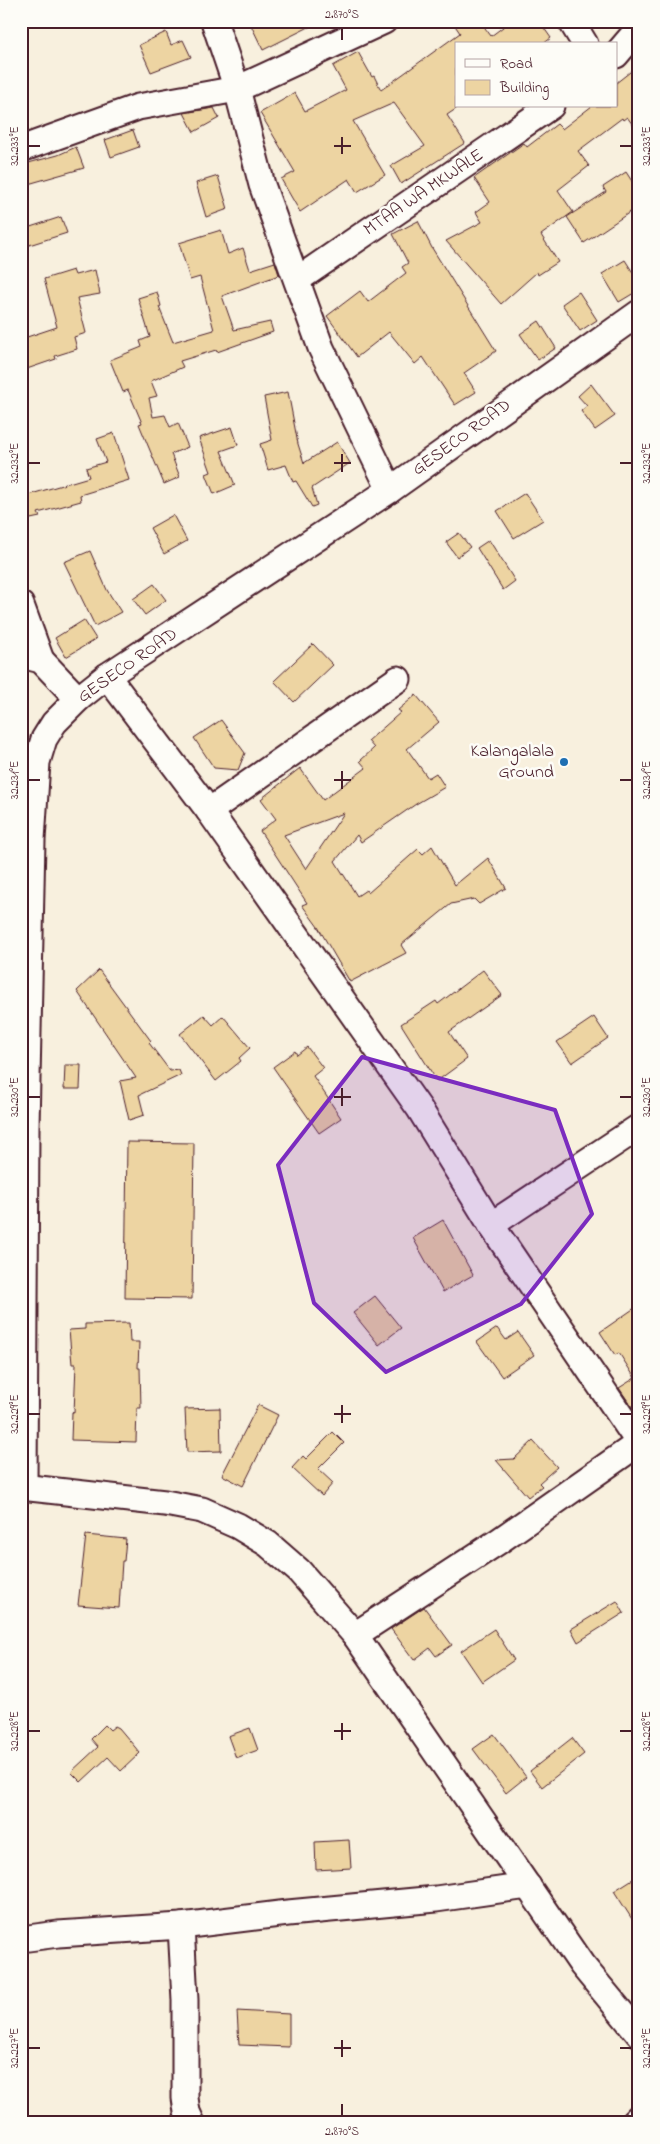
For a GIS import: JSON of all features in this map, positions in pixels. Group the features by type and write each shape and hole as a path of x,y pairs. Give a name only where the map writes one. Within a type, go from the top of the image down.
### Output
{"street":[{"path":"214,21 237,89 262,185 321,348 390,490"},
{"path":"21,149 138,107 237,89 384,21"},
{"path":"571,21 584,42"},
{"path":"618,52 639,28"},
{"name":"MTAA WA MKWALE","path":"297,280 548,108"},
{"name":"GESECO ROAD","path":"23,1486 26,1117 32,840 38,762 44,739 54,724 78,699 107,676 390,490 639,313"},
{"path":"21,604 31,658 78,699"},
{"path":"107,676 209,811 419,1108 491,1225 639,1443 499,1541 355,1635"},
{"path":"209,811 398,679"},
{"path":"491,1225 639,1127"},
{"path":"23,1486 165,1503 202,1510 238,1526 268,1544 299,1571 355,1635 582,1965 639,2034"},
{"path":"21,1939 58,1934 181,1926 288,1913 436,1899 528,1886"},
{"path":"181,1926 185,2000 185,2098 187,2112 192,2123"},
{"path":"633,2123 639,2118"}],"highlighted area":[{"path":"362,1057 555,1110 592,1214 521,1304 386,1372 314,1303 278,1165"}],"building":[{"path":"249,21 321,21 263,50"},
{"path":"452,21 480,21 491,36 511,21 539,21 551,38 546,42 455,42 456,109 447,115 465,143 401,184 391,166 425,146 394,103 353,121 385,175 357,192 349,179 300,212 281,179 295,172 260,113 295,93 305,111 346,90 333,66 358,52 381,90 460,33"},
{"path":"166,32 171,45 183,40 191,57 151,72 139,45"},
{"path":"639,65 639,133 627,117 623,120 622,118 578,151 589,166 558,190 573,212 541,235 558,262 538,275 537,272 501,304 446,241 482,222 476,212 490,202 474,178 524,143 527,147 557,124 562,129 589,108 618,108 618,81"},
{"path":"214,108 219,118 194,132 184,113"},
{"path":"133,130 139,147 111,157 105,140"},
{"path":"76,147 84,168 21,186 21,165 58,155"},
{"path":"626,172 639,192 639,206 584,243 567,217 606,192 603,187"},
{"path":"218,176 228,209 206,217 196,183"},
{"path":"61,217 67,233 26,246 21,230"},
{"path":"418,221 432,248 496,351 464,373 476,392 455,405 423,357 415,364 389,332 357,357 327,316 360,291 368,302 406,273 402,267 408,263 393,234"},
{"path":"221,230 228,254 243,248 250,270 275,262 279,275 222,296 234,330 270,322 273,332 217,352 216,350 180,361 183,367 151,381 157,396 149,398 153,417 165,415 170,427 178,423 188,447 171,454 180,477 164,484 139,424 142,423 128,390 123,392 110,360 142,347 140,341 150,337 138,298 157,292 161,306 159,307 173,342 214,330 200,277 190,280 179,243"},
{"path":"625,260 639,282 639,290 619,302 602,274"},
{"path":"73,270 75,275 95,270 100,294 77,298 86,333 74,337 77,349 55,356 56,359 21,371 21,339 57,327 44,279"},
{"path":"579,292 597,320 580,331 562,304"},
{"path":"539,321 556,348 538,360 520,334"},
{"path":"591,384 615,416 595,430 581,411 587,406 578,396"},
{"path":"288,392 298,444 304,463 337,442 350,463 312,488 317,505 312,507 296,481 293,482 286,465 268,470 260,444 272,440 264,397"},
{"path":"232,427 238,445 221,451 235,485 214,494 206,474 211,472 199,438"},
{"path":"114,433 129,480 80,495 81,501 38,513 40,517 21,521 21,484 28,495 89,477 86,468 106,462 97,439"},
{"path":"525,493 543,520 514,538 497,511"},
{"path":"173,515 187,541 164,554 150,528"},
{"path":"459,533 470,547 457,557 446,542"},
{"path":"489,540 515,581 503,590 477,548"},
{"path":"90,551 107,590 121,612 95,626 64,562"},
{"path":"154,584 166,600 145,615 133,599"},
{"path":"84,620 96,639 66,657 55,638"},
{"path":"313,644 333,665 294,702 274,681"},
{"path":"416,695 439,722 407,749 428,778 436,773 445,787 416,804 361,842 357,835 335,861 357,896 366,890 368,893 418,849 423,854 432,846 455,885 488,858 506,888 479,904 474,899 451,904 401,945 406,953 350,982 318,927 302,905 307,903 260,831 276,819 261,799 300,768 323,800 366,768 360,761 374,748 368,741 401,712 398,710","holes":["344,813 306,869 284,835"]},
{"path":"221,720 245,753 238,770 214,768 194,738"},
{"path":"99,970 151,1041 149,1043 170,1071 179,1070 181,1075 139,1095 144,1115 129,1120 120,1081 136,1078 77,991"},
{"path":"483,970 502,995 449,1032 467,1059 437,1081 401,1024 436,1001 438,1004"},
{"path":"204,1015 213,1025 223,1016 250,1048 239,1058 241,1061 216,1081 180,1034"},
{"path":"594,1017 608,1038 572,1063 557,1042"},
{"path":"307,1047 323,1068 313,1076 341,1118 319,1133 273,1067 295,1051 297,1055"},
{"path":"65,1065 81,1065 80,1089 64,1089"},
{"path":"127,1142 194,1143 192,1299 125,1298"},
{"path":"443,1220 473,1275 443,1292 413,1238"},
{"path":"375,1296 401,1328 379,1345 353,1313"},
{"path":"639,1305 639,1417 619,1388 635,1378 619,1353 615,1355 600,1332"},
{"path":"129,1323 130,1342 139,1342 138,1368 140,1368 141,1408 137,1408 136,1442 71,1440 76,1364 72,1364 69,1330 85,1329 85,1324"},
{"path":"497,1328 506,1340 518,1332 534,1355 502,1377 477,1342"},
{"path":"258,1405 278,1415 243,1486 222,1475"},
{"path":"220,1408 221,1451 187,1452 185,1409"},
{"path":"333,1432 344,1443 318,1469 333,1483 322,1496 292,1468 303,1456 306,1459"},
{"path":"533,1441 557,1467 539,1483 542,1486 528,1497 496,1460 514,1459"},
{"path":"86,1535 126,1539 124,1561 122,1561 119,1608 78,1605"},
{"path":"617,1601 624,1613 578,1642 571,1629"},
{"path":"424,1607 452,1645 436,1656 430,1648 414,1660 391,1629"},
{"path":"494,1629 514,1660 482,1682 461,1651"},
{"path":"105,1725 110,1730 115,1726 119,1728 140,1753 121,1771 108,1757 81,1782 71,1772 98,1747 91,1739"},
{"path":"250,1728 258,1750 236,1758 228,1736"},
{"path":"494,1734 526,1777 506,1793 473,1749"},
{"path":"572,1738 584,1754 542,1787 530,1771"},
{"path":"349,1840 351,1868 316,1870 315,1842"},
{"path":"639,1875 639,1930 614,1891"},
{"path":"237,2011 289,2014 289,2047 239,2045"}],"place":[{"name":"Kalangalala Ground","path":"564,762"}]}
